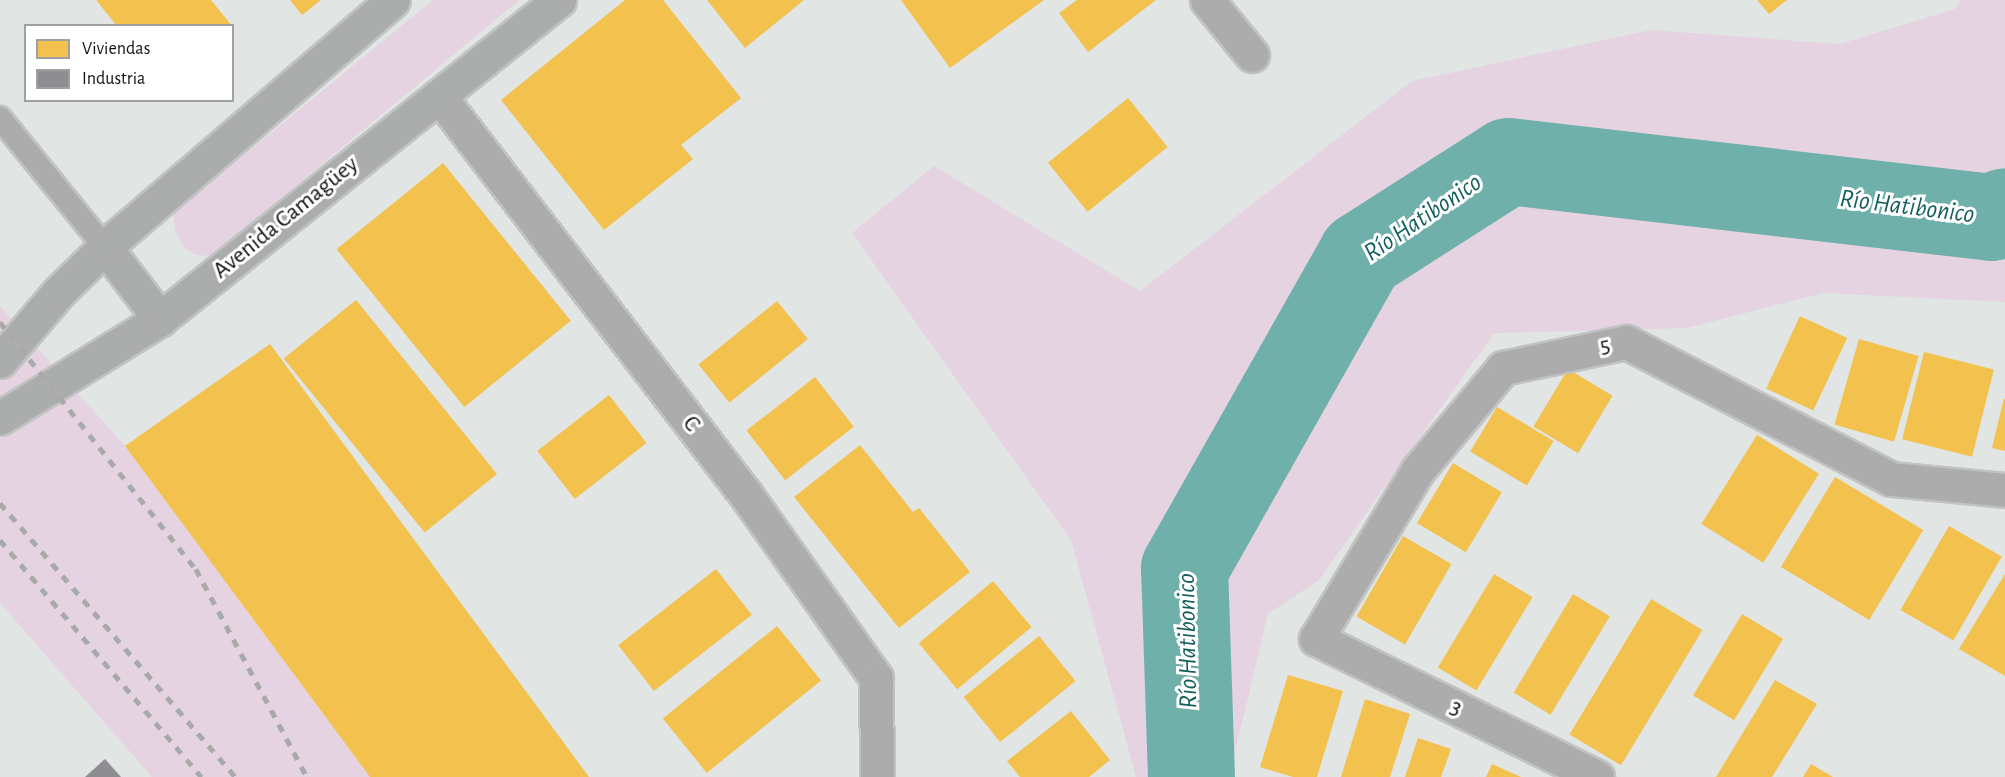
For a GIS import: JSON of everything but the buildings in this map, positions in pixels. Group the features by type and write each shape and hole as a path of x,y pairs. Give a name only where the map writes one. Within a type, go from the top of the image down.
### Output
{"main road":[{"path":"0,361 59,292 105,247 393,0"},
{"name":"Avenida Camagüey","path":"0,418 160,319 559,0"},
{"path":"105,247 160,319"}],"street":[{"path":"1207,0 1252,55"},
{"name":"C","path":"439,96 746,495 876,678 877,777"},
{"name":"5","path":"1316,639 1418,470 1503,368 1515,365 1626,342 1891,479 2005,490"},
{"name":"3","path":"1316,639 1597,777"}],"lane":[{"path":"0,118 105,247"}],"shaded area":[{"path":"433,0 519,0 212,256 195,255 183,246 175,230 173,213"},
{"path":"1960,0 2005,0 2005,302 1823,293 1687,328 1494,333 1319,580 1268,614 1229,777 1136,777 1071,540 852,233 934,166 1140,291 1412,81 1651,30 1840,44 1955,9"},
{"path":"0,306 125,446 370,777 152,777 0,603"}],"waterway":[{"name":"Río Hatibonico","path":"1191,777 1184,568 1361,255 1508,161 1991,217 2005,211"}],"railway":[{"path":"0,322 196,569 307,777"},
{"path":"0,503 236,777"},
{"path":"0,540 202,777"}]}
